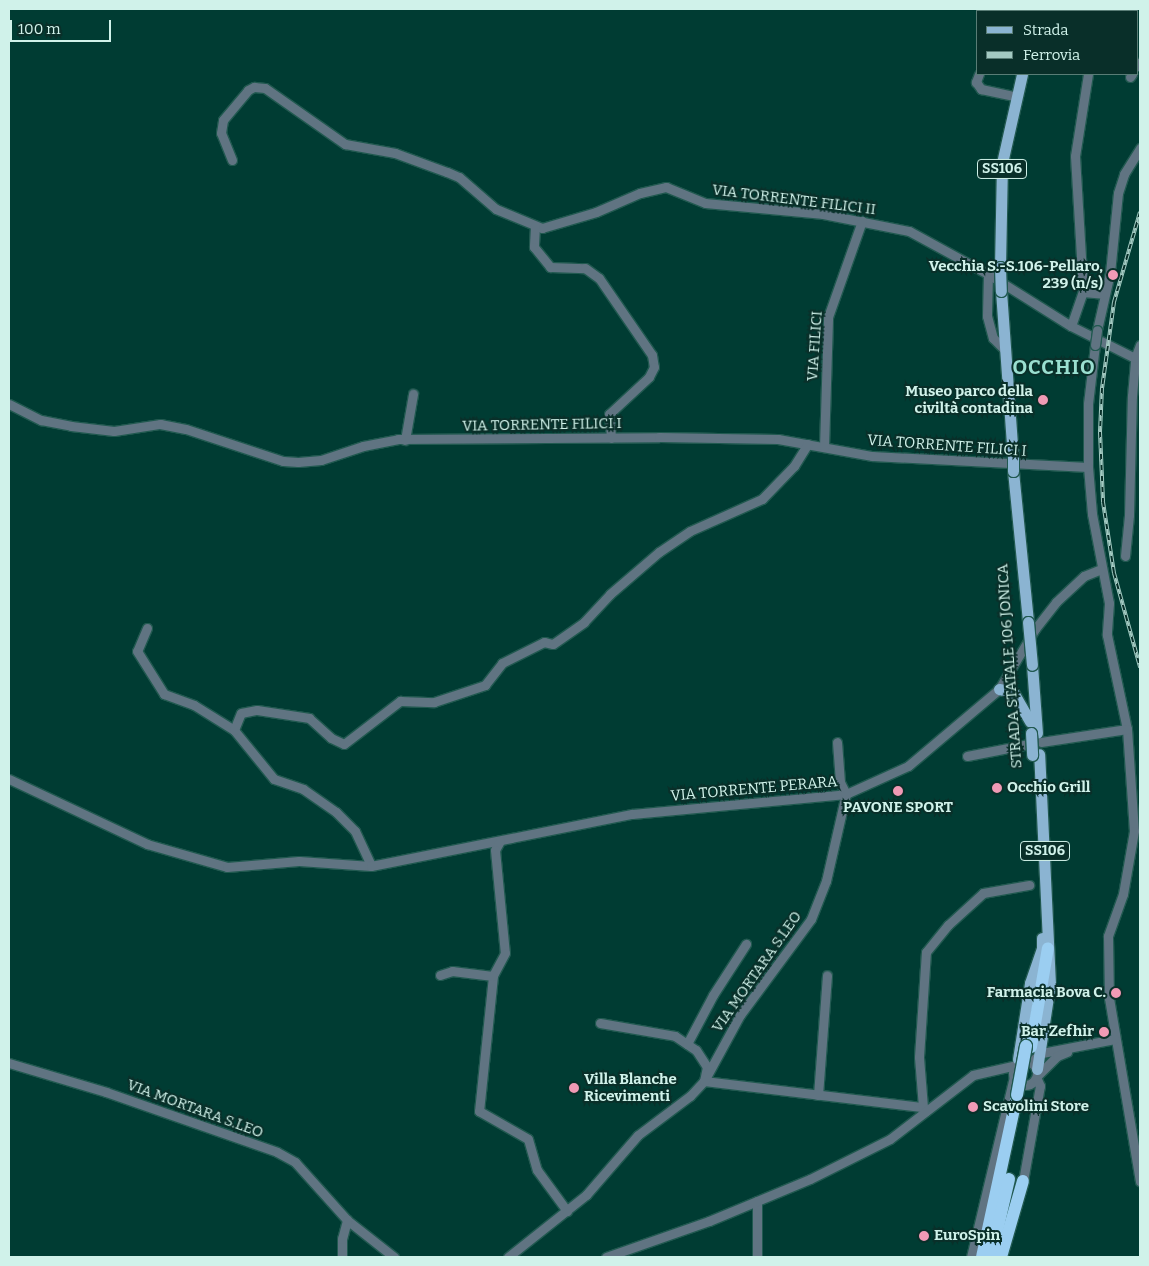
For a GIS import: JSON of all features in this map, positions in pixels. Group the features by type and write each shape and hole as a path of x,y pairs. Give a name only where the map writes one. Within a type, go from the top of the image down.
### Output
{"highway":[{"name":"STRADA STATALE 106 JONICA","path":"982,1257 991,1229 1020,1095 1033,1049 1045,948"},
{"name":"STRADA STATALE 106 JONICA","path":"991,1257 1004,1215 1020,1095"},
{"path":"991,1229 994,1171"},
{"path":"1001,1257 1023,1180"}],"main road":[{"name":"STRADA STATALE 106 JONICA","path":"1022,75 1015,96 1002,163 1000,338 1005,350 1029,665 1045,948"},
{"path":"1002,689 1018,697 1034,740"},
{"path":"1029,1069 1030,983 1045,948"},
{"path":"1029,1069 1033,1049"}],"street":[{"path":"979,75 976,82 981,89 1015,96"},
{"path":"1071,326 1083,292 1074,156 1088,75"},
{"path":"232,160 220,127 248,90 254,87 265,88 345,144 395,153 459,177 496,209 535,226 534,248 550,267 585,268 599,278 652,355 654,367 649,377 609,414 611,438"},
{"path":"1140,148 1124,174 1118,193 1088,404 1088,467 1101,569 1109,603 1107,635 1127,729 1134,831 1123,894 1108,936 1109,998 1140,1181"},
{"name":"VIA TORRENTE FILICI II","path":"535,226 542,228 596,212 640,192 666,187 705,203 823,214 909,231 988,274 1071,326 1136,358"},
{"name":"VIA FILICI","path":"824,447 828,317 862,221"},
{"path":"988,274 986,316 1000,338"},
{"path":"1083,292 1105,294"},
{"path":"1125,556 1136,358 1140,345"},
{"path":"405,440 413,394"},
{"name":"VIA TORRENTE FILICI I","path":"9,404 41,420 71,426 114,431 160,424 186,429 283,461 298,462 320,460 363,446 405,440 778,439 872,456 1088,467"},
{"path":"234,730 241,714 257,710 309,718 331,738 344,744 400,701 434,702 485,685 502,662 544,642 553,644 584,622 610,594 658,552 690,530 762,499 794,466 808,444"},
{"name":"VIA TORRENTE PERARA","path":"9,779 147,844 227,867 299,861 371,866 632,814 846,794 908,766 1002,689 1035,629 1056,602 1084,576 1101,569"},
{"path":"146,628 137,651 164,694 194,705 234,730 274,779 303,789 336,812 355,831 371,866"},
{"path":"967,756 1034,740 1127,729"},
{"path":"837,742 840,782 846,794"},
{"name":"VIA MORTARA S.LEO","path":"508,1257 567,1211 609,1171 638,1135 690,1096 704,1081 740,1014 811,918 826,881 846,794"},
{"path":"500,841 495,850 505,953 493,976 479,1111 528,1139 537,1170 567,1211"},
{"path":"925,1109 919,1058 926,952 948,925 984,893 1029,885"},
{"path":"687,1044 713,995 746,944"},
{"path":"440,975 452,971 493,976"},
{"path":"818,1094 827,975"},
{"path":"600,1023 675,1036 696,1050 707,1066 704,1081 925,1109"},
{"path":"1033,1049 1076,1047 1115,1039"},
{"path":"1014,1076 1076,1047"},
{"name":"VIA MORTARA S.LEO","path":"9,1063 106,1092 277,1152 295,1162 347,1220 394,1257"},
{"path":"985,1070 1014,1076 1025,1086 1029,1069"},
{"path":"612,1256 810,1180 890,1139 925,1109 963,1082 985,1070 1029,1069"},
{"path":"1023,1180 1040,1086 1029,1069"},
{"path":"971,1257 994,1171 1014,1076"},
{"path":"757,1201 758,1257"},
{"path":"342,1257 347,1220"}],"railway":[{"path":"1140,212 1114,302 1102,388 1100,432 1103,502 1114,573 1140,667"}],"place":[{"name":"Vecchia S.-S.106-Pellaro, 239 (n/s)","path":"1113,275"},
{"name":"Museo parco della civiltà contadina","path":"1043,400"},
{"name":"Occhio Grill","path":"997,788"},
{"name":"PAVONE SPORT","path":"898,791"},
{"name":"Farmacia Bova C.","path":"1116,993"},
{"name":"Bar Zefhir","path":"1104,1032"},
{"name":"Villa Blanche Ricevimenti","path":"574,1088"},
{"name":"Scavolini Store","path":"973,1107"},
{"name":"EuroSpin","path":"924,1236"}],"district":[{"name":"OCCHIO","path":"1054,367"}]}
